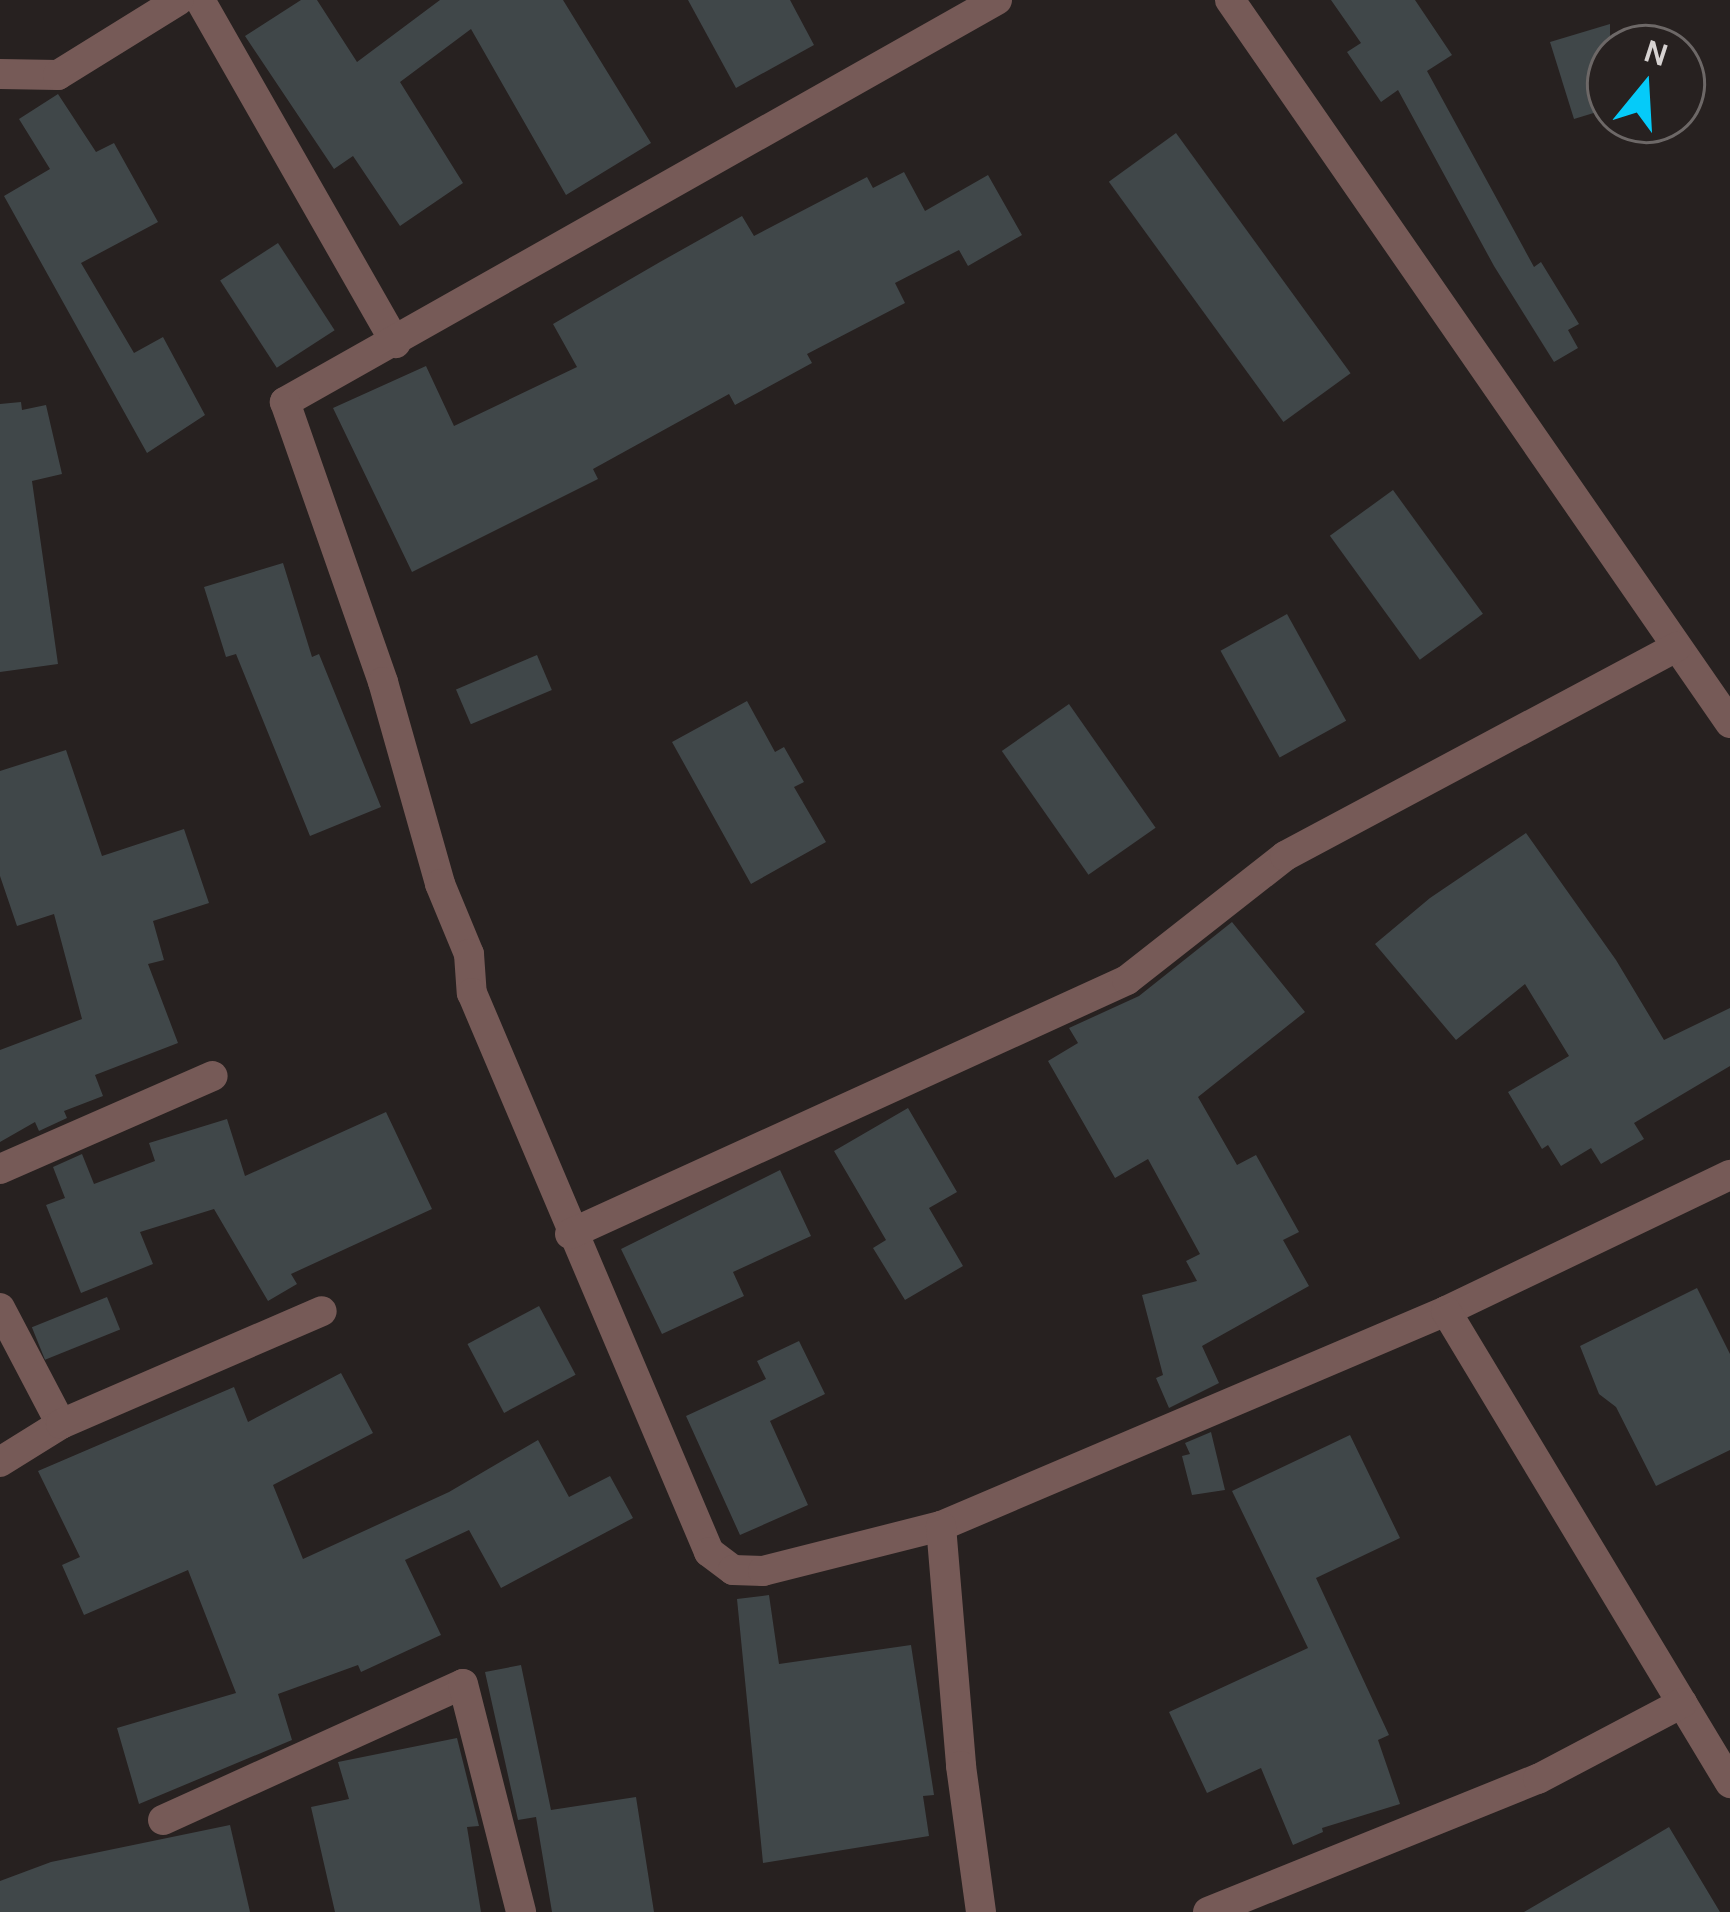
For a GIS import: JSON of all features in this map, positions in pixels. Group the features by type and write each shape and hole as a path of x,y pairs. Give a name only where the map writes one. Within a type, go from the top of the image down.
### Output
{"street":[{"path":"0,74 58,75 179,0"},
{"path":"200,0 396,344"},
{"path":"998,0 285,403 383,682 440,884 469,954 472,993 570,1234 710,1552 733,1570 763,1570 941,1526 1446,1311 1730,1174"},
{"path":"1230,0 1677,647 1725,706"},
{"path":"570,1234 1126,980 1285,856 1677,647"},
{"path":"0,1169 213,1076"},
{"path":"0,1307 61,1424"},
{"path":"0,1462 61,1424 322,1311"},
{"path":"1446,1311 1730,1783"},
{"path":"941,1526 961,1766 980,1912"},
{"path":"163,1820 463,1684 521,1912"},
{"path":"1208,1912 1538,1779 1682,1703"}],"building":[{"path":"301,0 317,0 357,62 440,0 563,0 651,143 566,195 471,29 400,82 463,183 400,226 353,156 334,169 245,36"},
{"path":"688,0 790,0 814,45 736,88"},
{"path":"1331,0 1415,0 1452,55 1427,71 1534,267 1541,262 1579,324 1568,330 1578,348 1554,362 1494,266 1398,90 1381,102 1347,52 1361,43"},
{"path":"1586,31 1586,115 1574,119 1550,42"},
{"path":"58,94 96,152 114,143 158,222 81,263 134,353 163,337 205,415 147,453 4,196 50,169 19,119"},
{"path":"1176,133 1351,373 1283,422 1109,182"},
{"path":"904,172 925,211 988,175 1022,235 968,266 959,250 895,283 905,303 807,354 812,363 735,405 729,394 593,469 598,479 412,572 333,408 426,366 454,426 577,367 553,324 660,262 742,216 754,236 867,177 873,188"},
{"path":"278,243 335,330 277,368 220,281"},
{"path":"21,402 22,410 46,405 62,474 32,481 58,664 0,672 0,404"},
{"path":"1393,490 1483,614 1420,660 1330,536"},
{"path":"283,563 312,657 319,654 381,807 310,836 236,654 226,657 204,587"},
{"path":"1287,614 1346,721 1280,758 1221,651"},
{"path":"537,655 552,690 471,724 456,689"},
{"path":"747,701 775,752 784,747 804,782 794,787 826,842 751,884 672,742"},
{"path":"1069,704 1156,828 1088,875 1002,751"},
{"path":"66,750 102,856 184,829 209,903 153,921 164,960 148,964 178,1043 95,1075 103,1096 64,1111 67,1118 39,1131 35,1122 0,1142 0,1050 82,1019 54,914 17,926 0,876 0,771"},
{"path":"1526,833 1616,960 1664,1040 1730,1008 1730,1066 1634,1123 1644,1139 1601,1164 1591,1148 1561,1166 1548,1145 1542,1149 1508,1092 1569,1056 1525,984 1456,1040 1375,944 1430,898"},
{"path":"1232,922 1305,1012 1198,1097 1237,1165 1256,1155 1299,1232 1283,1240 1309,1286 1202,1346 1219,1383 1169,1408 1156,1378 1163,1375 1142,1295 1197,1281 1186,1261 1200,1254 1148,1159 1115,1178 1048,1061 1078,1043 1069,1028 1139,996"},
{"path":"908,1108 957,1192 929,1208 963,1266 905,1300 873,1248 886,1240 834,1151"},
{"path":"386,1112 432,1209 291,1274 297,1284 268,1301 214,1209 140,1232 153,1264 81,1293 46,1205 65,1198 53,1167 82,1154 94,1184 155,1161 149,1143 227,1119 245,1176"},
{"path":"780,1170 811,1236 733,1272 744,1296 662,1334 621,1249"},
{"path":"1697,1288 1730,1354 1730,1450 1656,1486 1616,1407 1599,1394 1580,1346"},
{"path":"107,1297 120,1329 45,1360 32,1327"},
{"path":"539,1306 576,1375 504,1413 467,1344"},
{"path":"799,1341 825,1394 770,1421 808,1505 740,1535 686,1416 766,1379 757,1361"},
{"path":"341,1373 373,1433 273,1485 303,1559 449,1492 538,1440 569,1497 610,1476 633,1518 501,1588 469,1530 405,1560 441,1635 361,1672 358,1665 278,1694 292,1740 139,1804 117,1728 236,1693 188,1570 84,1615 62,1565 80,1557 38,1471 234,1387 248,1422"},
{"path":"1211,1432 1225,1490 1192,1495 1182,1456 1190,1454 1185,1443"},
{"path":"1350,1435 1400,1538 1316,1578 1389,1735 1378,1740 1400,1804 1322,1828 1323,1832 1293,1845 1261,1768 1207,1793 1169,1712 1308,1648 1232,1491"},
{"path":"769,1595 779,1664 911,1645 934,1795 923,1796 929,1836 763,1863 737,1599"},
{"path":"521,1665 551,1810 636,1797 654,1912 552,1912 536,1817 518,1820 485,1672"},
{"path":"457,1738 479,1826 467,1827 481,1912 335,1912 311,1807 349,1799 338,1762"},
{"path":"230,1825 250,1912 0,1912 0,1881 51,1862"},
{"path":"1669,1827 1720,1912 1524,1912 1632,1849"}]}
